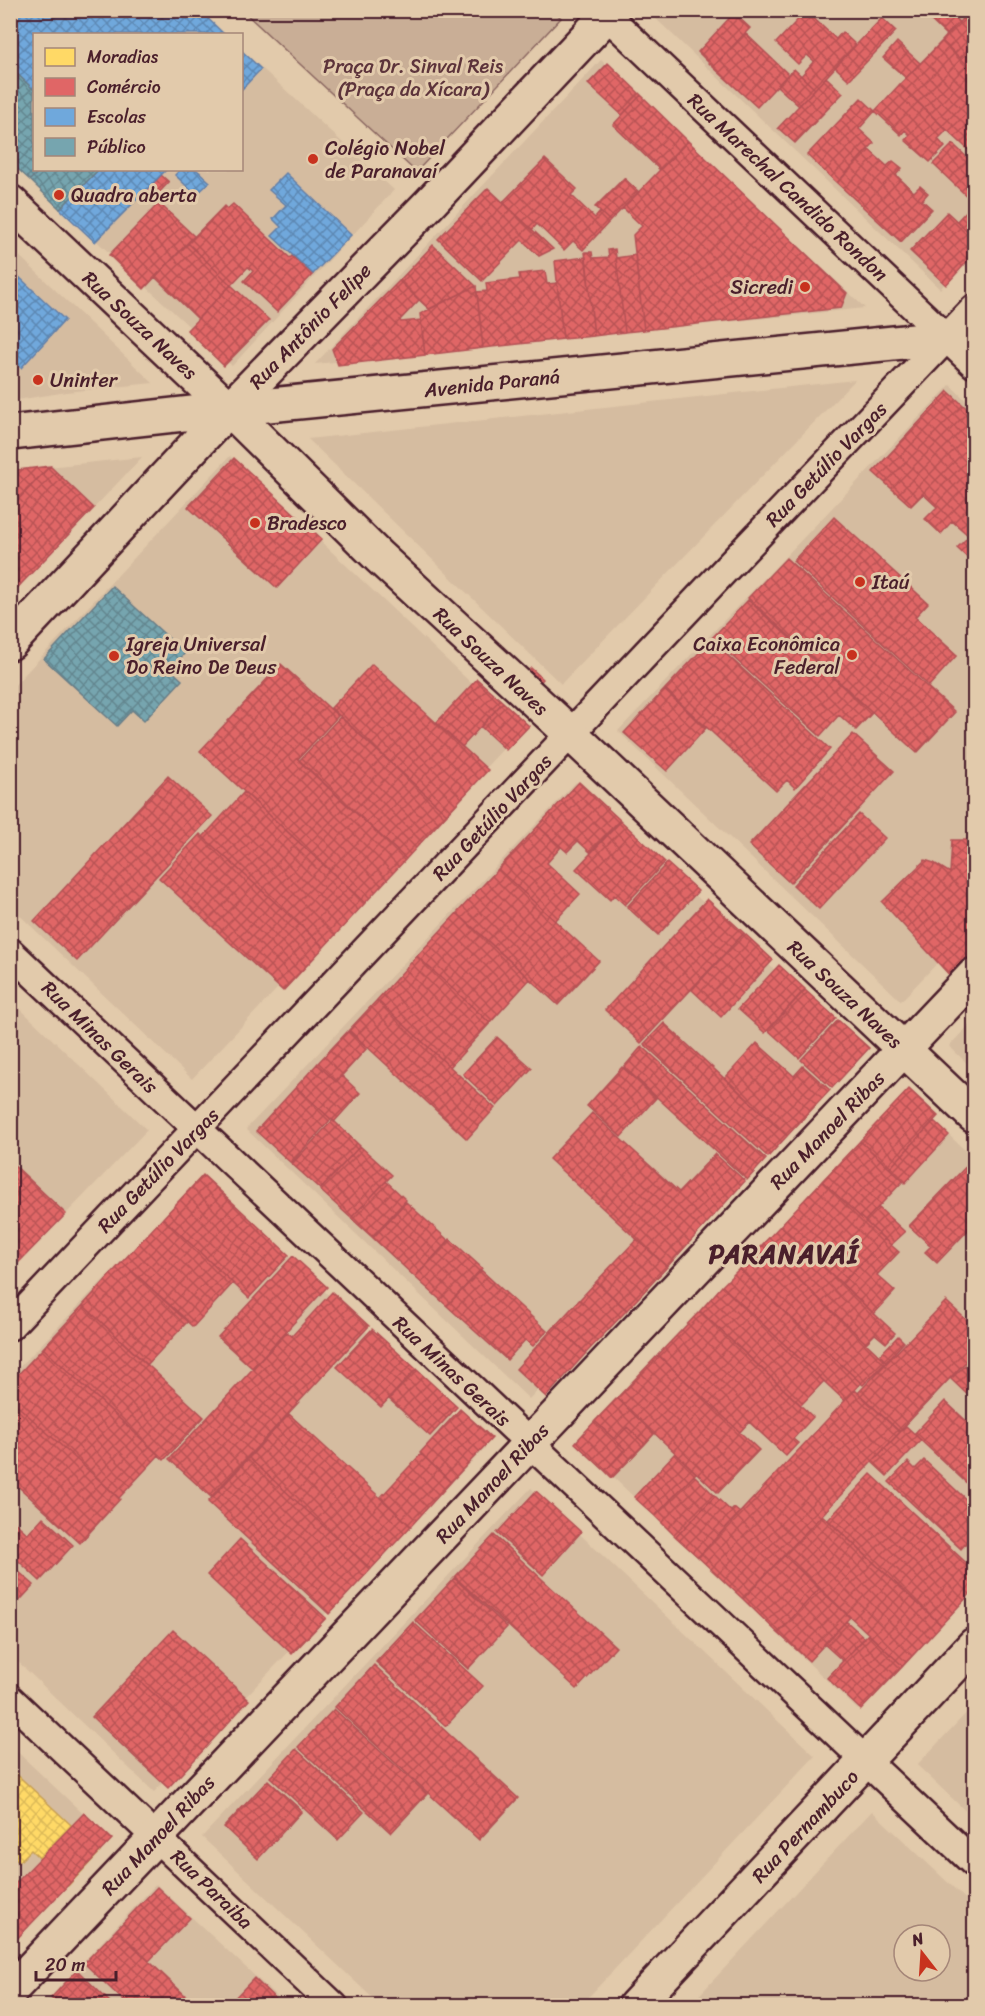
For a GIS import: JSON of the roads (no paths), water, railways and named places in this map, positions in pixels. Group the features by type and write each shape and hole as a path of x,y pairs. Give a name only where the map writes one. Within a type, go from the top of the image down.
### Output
{"street":[{"name":"Rua Marechal Candido Rondon","path":"607,12 961,336 975,364"},
{"name":"Rua Antônio Felipe","path":"10,643 229,409 429,204 607,12"},
{"name":"Rua Souza Naves","path":"10,202 229,409 379,557 571,734 975,1116"},
{"name":"Rua Getúlio Vargas","path":"10,1326 726,569 961,336 975,309"},
{"name":"Avenida Paraná","path":"10,433 961,336"},
{"name":"Rua Minas Gerais","path":"10,952 975,1863"},
{"name":"Rua Manoel Ribas","path":"10,1991 975,975"},
{"name":"Rua Pernambuco","path":"635,2006 975,1645"},
{"name":"Rua Paraiba","path":"10,1699 334,2006"}],"place":[{"name":"Colégio Nobel de Paranavaí","path":"313,159"},
{"name":"Quadra aberta","path":"59,195"},
{"name":"Sicredi","path":"805,287"},
{"name":"Uninter","path":"38,380"},
{"name":"Bradesco","path":"255,523"},
{"name":"Itaú","path":"860,582"},
{"name":"Caixa Econômica Federal","path":"852,655"},
{"name":"Igreja Universal Do Reino De Deus","path":"114,656"}],"district":[{"name":"PARANAVAÍ","path":"784,1254"}],"park label":[{"name":"Praça Dr. Sinval Reis (Praça da Xícara)","path":"413,78"}]}
